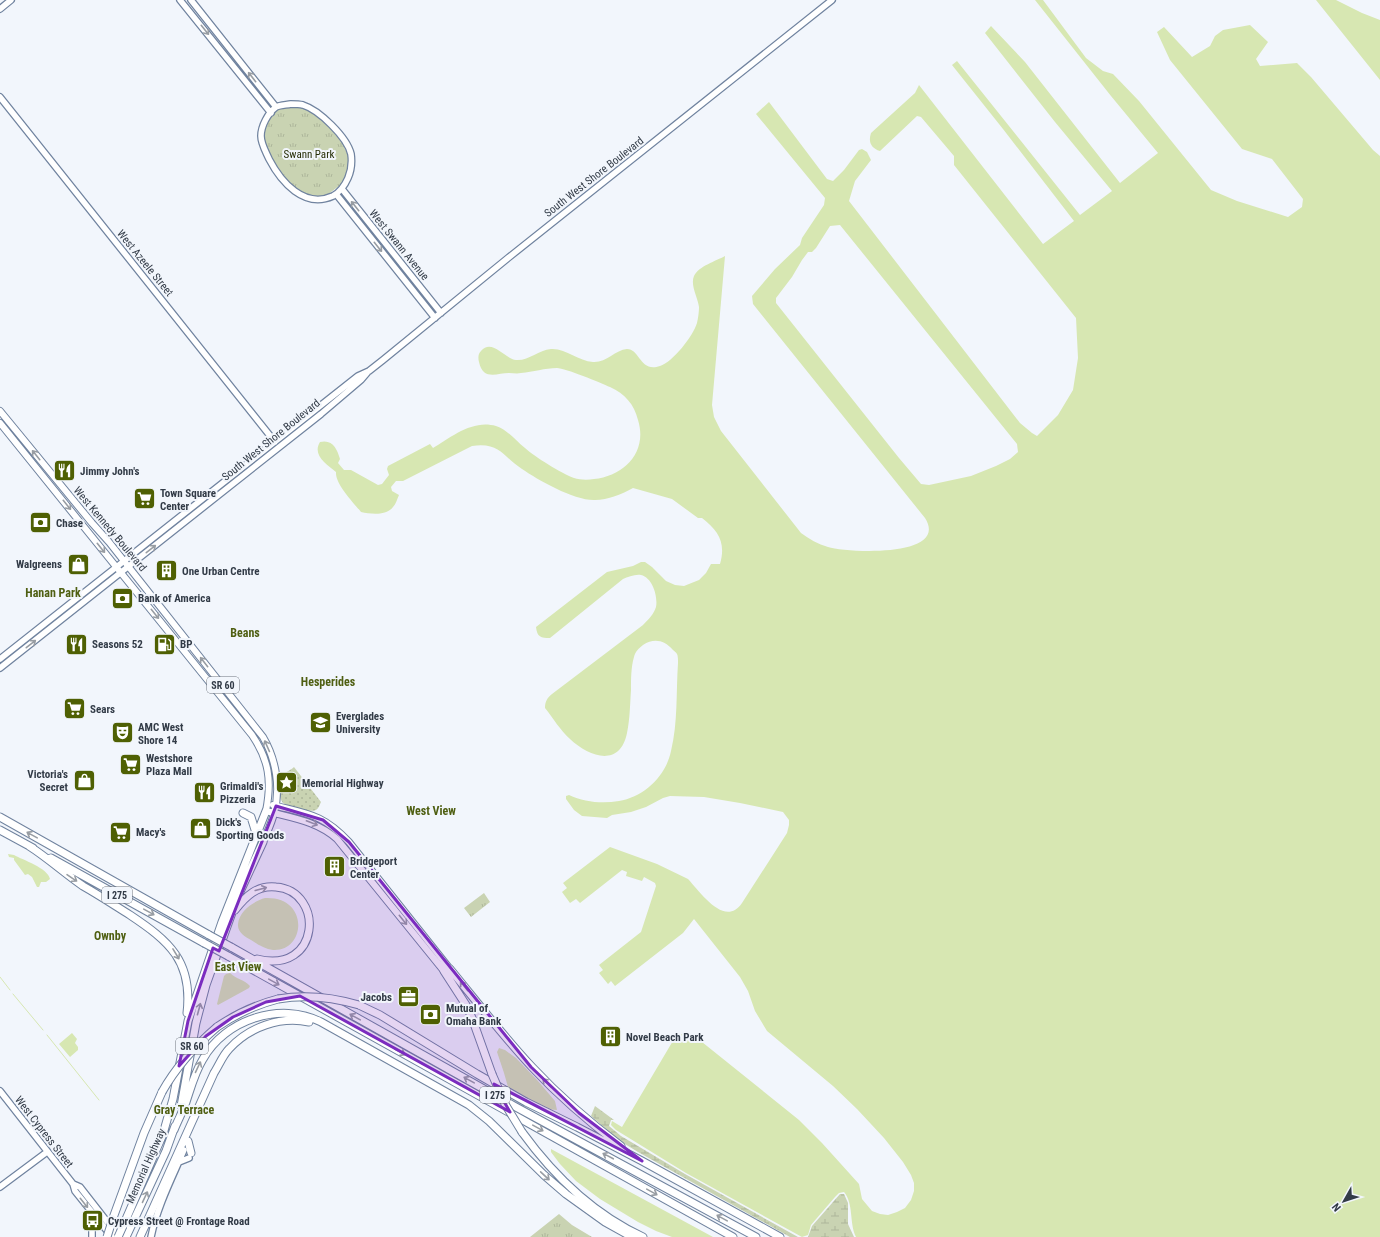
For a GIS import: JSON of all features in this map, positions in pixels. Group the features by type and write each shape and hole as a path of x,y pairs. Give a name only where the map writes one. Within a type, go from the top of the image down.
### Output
{"highway":[{"name":"Memorial Highway","path":"118,1237 164,1134 173,1099 186,1027 204,972 266,808"},
{"path":"243,813 251,818 256,833"},
{"name":"I 275","path":"0,817 507,1102 756,1237"},
{"name":"I 275","path":"0,830 733,1237"},
{"name":"Memorial Highway","path":"127,1235 166,1151 174,1130 201,1004 243,885 263,842"},
{"path":"29,846 74,880 150,929 172,948 182,967 186,981 188,1006 186,1027"},
{"path":"233,913 250,893 263,888 278,887 292,892 299,898 307,910 310,923 304,945 296,954 284,960 274,962 262,960 233,948"},
{"path":"447,970 472,1018 492,1074 505,1104 522,1132 547,1164 575,1193 606,1216 643,1237"},
{"path":"447,970 545,1081 592,1124 642,1161"},
{"path":"107,1237 150,1116 162,1092 188,1054 217,1027 241,1012 257,1005 278,999 300,996 339,1000 359,1005 380,1015 526,1102 642,1161 780,1237"},
{"path":"174,1130 202,1060 213,1045 230,1030 251,1019 266,1015 281,1014 304,1016 316,1020 469,1105 489,1121 544,1175 574,1200 605,1222 632,1237"},
{"path":"140,1237 220,1061 228,1049 250,1032 264,1026 285,1021 306,1021 325,1026"},
{"path":"188,1153 188,1141 226,1058 238,1043 250,1032"}],"main road":[{"name":"West Kennedy Boulevard","path":"0,410 172,620 255,725 269,748 276,774 276,806"},
{"path":"0,415 5,422 15,429"},
{"name":"West Kennedy Boulevard","path":"0,423 242,721 257,743 264,758 269,780 266,808"},
{"path":"216,690 223,685"},
{"path":"242,721 255,725"},
{"path":"264,758 273,773 276,774"},
{"path":"266,808 276,806 312,815 330,824 349,842 384,885 447,970"},
{"name":"Memorial Highway","path":"263,842 276,806"},
{"path":"266,808 274,813 305,820 325,830 338,839 447,970"},
{"path":"379,890 384,885"}],"street":[{"path":"0,9 11,0"},
{"path":"180,0 271,113"},
{"path":"191,0 276,107"},
{"name":"South West Shore Boulevard","path":"126,564 275,442 358,376 368,371 435,318 832,0"},
{"name":"West Azeele Street","path":"0,97 275,442"},
{"path":"291,104 302,104 322,116 337,132 351,154 350,172 346,183 336,194 326,198 313,199 301,195 284,181 273,166 263,146 261,137 264,124 276,107 291,104"},
{"name":"West Swann Avenue","path":"342,189 441,313"},
{"name":"West Swann Avenue","path":"336,194 435,318"},
{"name":"South West Shore Boulevard","path":"126,564 321,414 361,380 368,371"},
{"path":"0,660 117,567 126,564"},
{"path":"0,668 121,573 126,564"},
{"name":"West Cypress Street","path":"0,1092 73,1184 75,1191 118,1237"},
{"path":"0,1187 47,1152"},
{"path":"179,1162 188,1153"},
{"path":"151,1237 154,1224 179,1162 188,1153"},
{"path":"92,1237 92,1228 100,1218"},
{"name":"West Cypress Street","path":"100,1218 112,1237"}],"highlighted area":[{"path":"276,806 323,820 349,842 531,1067 579,1113 642,1161 494,1084 510,1112 300,996 266,1002 233,1017 206,1036 179,1066 188,1021 213,948 219,951"}],"green space":[{"name":"Swann Park","path":"301,106 321,118 341,140 351,162 344,182 326,196 307,196 290,184 278,169 265,147 262,134 269,119 279,108"},
{"path":"294,767 321,802 316,810 309,811 294,808 285,805 281,800 280,777"},
{"path":"484,893 490,902 471,917 464,908"},
{"path":"595,1106 614,1120 611,1120 609,1126 621,1136 685,1174 798,1237 790,1237 620,1141 591,1116"},
{"path":"840,1194 844,1194 848,1203 848,1224 854,1237 808,1237 812,1226"},
{"path":"559,1214 572,1225 592,1237 530,1237"}],"shaded area":[{"path":"1035,0 1043,0 1086,58 1103,71 1113,74 1139,101 1211,190 1237,201 1288,217 1302,207 1303,199 1272,159 1242,149 1170,60 1157,32 1164,27 1192,57 1210,46 1215,36 1223,30 1250,25 1268,42 1256,59 1260,66 1297,63 1311,77 1373,150 1380,156 1380,1237 856,1237 849,1202 844,1192 839,1193 835,1197 811,1225 808,1235 802,1237 686,1173 616,1130 611,1125 612,1121 622,1127 677,1034 692,1034 799,1120 859,1184 862,1199 872,1211 888,1215 905,1208 911,1200 914,1191 914,1183 903,1162 884,1138 857,1109 833,1086 767,1031 755,1011 748,991 740,977 694,919 683,933 615,986 611,981 608,984 599,973 603,970 599,965 641,932 656,886 655,883 644,877 642,881 626,876 627,872 622,870 580,903 576,899 570,903 562,892 567,888 563,883 610,847 657,864 688,879 714,906 728,912 735,910 742,903 787,833 789,820 783,812 704,797 670,796 646,807 631,812 612,815 607,818 582,816 574,810 566,799 566,796 569,795 593,802 619,801 628,799 645,790 659,777 668,760 675,730 678,656 670,647 659,641 651,641 637,650 631,673 629,722 627,733 623,744 618,751 611,755 603,756 586,751 566,735 545,708 546,702 552,694 647,621 656,607 656,598 652,584 641,575 634,575 623,579 550,638 544,638 538,635 536,627 607,572 633,566 641,562 645,562 666,581 675,585 684,586 699,580 706,573 711,564 720,564 722,550 720,538 717,533 702,518 698,518 672,499 633,488 605,499 595,500 577,497 567,494 537,479 495,448 481,445 472,446 403,481 396,481 391,487 392,491 399,495 395,504 390,510 378,514 361,512 338,482 336,472 321,459 318,447 320,442 324,441 331,443 336,448 339,455 340,459 338,463 344,470 351,470 378,485 382,484 389,475 387,469 388,466 430,444 433,448 463,430 487,424 504,430 535,456 555,469 574,478 592,479 605,477 615,473 631,460 640,442 640,432 636,414 631,404 624,396 610,387 567,370 557,368 518,373 487,374 481,368 478,359 479,353 485,348 490,347 512,359 521,360 542,351 556,349 588,361 598,362 627,349 635,353 644,364 653,367 660,366 665,364 682,348 697,323 699,307 693,283 696,272 725,256 712,405 714,417 721,431 801,533 810,539 828,547 855,551 893,550 910,546 923,540 929,531 925,518 753,304 752,296 775,269 800,245 802,238 824,205 825,198 756,114 769,102 827,179 833,181 844,170 859,150 862,149 867,152 871,160 855,181 849,201 1020,423 1037,436 1058,415 1073,390 1078,358 1076,318 954,165 954,156 921,117 917,116 880,151 872,146 870,136 871,133 915,93 919,85 1043,244 1074,221 952,65 957,61 1080,215 1112,191 985,33 991,26 1025,62 1120,183 1158,153","holes":["840,225 1017,444 1018,452 1010,459 996,466 971,476 929,485 921,484 776,303 776,298 792,277 802,260 808,252 812,252 816,248 830,226"]},
{"path":"1316,0 1336,0 1380,20 1380,80"},
{"path":"8,854 14,855 35,865 45,871 50,879 46,882 41,882 39,887 37,887 32,877 28,874 25,875 14,858 9,857"},
{"path":"265,898 280,900 290,906 296,914 298,924 297,934 292,942 284,948 273,950 258,945 244,936 238,927 239,919 244,911 252,904"},
{"path":"230,973 250,986 249,988 218,1005 224,976"},
{"path":"72,1033 77,1039 75,1043 78,1050 70,1057 59,1044"},
{"path":"499,1048 505,1050 516,1058 538,1081 555,1101 557,1110 545,1109 508,1087 497,1052"},
{"path":"551,1149 713,1237 672,1237 638,1222 600,1199 576,1181 560,1164 551,1152"}],"waterway":[{"path":"0,977 10,990"},
{"path":"13,994 43,1030"},
{"path":"47,1035 99,1100"}],"place":[{"name":"Jimmy John's","path":"65,471"},
{"name":"Town Square Center","path":"144,499"},
{"name":"Chase","path":"40,523"},
{"name":"Walgreens","path":"78,564"},
{"name":"One Urban Centre","path":"167,571"},
{"name":"Bank of America","path":"122,598"},
{"name":"Seasons 52","path":"76,644"},
{"name":"BP","path":"164,644"},
{"name":"Sears","path":"75,709"},
{"name":"Everglades University","path":"320,722"},
{"name":"AMC West Shore 14","path":"122,733"},
{"name":"Westshore Plaza Mall","path":"130,764"},
{"name":"Victoria's Secret","path":"84,780"},
{"name":"Memorial Highway","path":"286,783"},
{"name":"Grimaldi's Pizzeria","path":"205,792"},
{"name":"Dick's Sporting Goods","path":"200,828"},
{"name":"Macy's","path":"121,832"},
{"name":"Bridgeport Center","path":"335,867"},
{"name":"Jacobs","path":"408,997"},
{"name":"Mutual of Omaha Bank","path":"430,1014"},
{"name":"Novel Beach Park","path":"611,1037"},
{"name":"Cypress Street @ Frontage Road","path":"92,1221"}],"district":[{"name":"Hanan Park","path":"53,593"},
{"name":"Beans","path":"245,633"},
{"name":"Hesperides","path":"328,682"},
{"name":"West View","path":"431,811"},
{"name":"Ownby","path":"110,936"},
{"name":"East View","path":"238,967"},
{"name":"Gray Terrace","path":"184,1110"}]}
